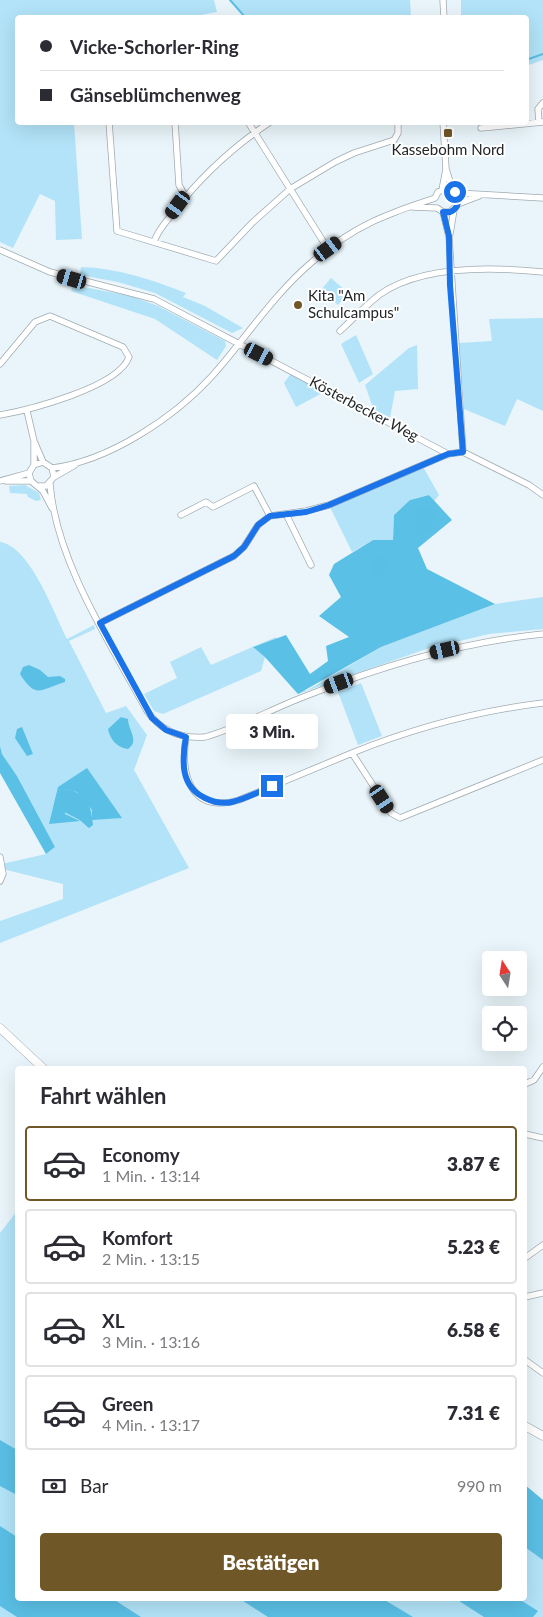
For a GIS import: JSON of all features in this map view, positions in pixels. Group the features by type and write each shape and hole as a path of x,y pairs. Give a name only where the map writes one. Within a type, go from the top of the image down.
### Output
{"main road":[{"path":"0,1028 41,1066"},
{"path":"527,1427 543,1436"}],"street":[{"path":"443,0 444,15"},
{"path":"541,122 538,109 543,103"},
{"path":"109,125 117,231 216,261 252,223 290,189 354,152 394,140 398,133 398,125"},
{"path":"175,125 179,185 185,196"},
{"path":"250,125 328,249"},
{"path":"154,242 160,229 185,196 210,170 254,132 265,125"},
{"path":"52,508 50,484 54,477 74,465 107,452 154,424 201,387 240,344 289,284 328,249 371,222 435,198 442,190 446,169 443,125"},
{"path":"481,128 511,125"},
{"path":"446,169 458,204"},
{"path":"442,190 479,196 543,198"},
{"path":"463,452 449,236 454,210 458,204 479,196"},
{"path":"435,198 449,236"},
{"path":"412,207 454,210"},
{"name":"Kösterbecker Weg","path":"1,252 50,272 154,299 448,454"},
{"path":"340,331 380,295 391,288 424,276 450,272 497,270 543,272"},
{"path":"0,364 35,322 50,316 123,347 128,352 128,361 106,379 83,391 27,411 0,415"},
{"path":"27,411 34,441 43,462 52,468 74,465"},
{"path":"31,481 30,473 34,465 34,441"},
{"path":"100,623 234,556 244,547 258,525 270,516 306,512 329,505 448,454 463,452 529,485 543,495"},
{"path":"34,465 43,462"},
{"path":"52,468 54,477"},
{"path":"2,481 30,473"},
{"path":"2,481 31,481 39,486 52,508 75,575 152,718 166,730 186,737 205,737 216,734 310,694 369,672 429,653 487,640 543,634"},
{"path":"39,486 50,484"},
{"path":"181,515 206,502 213,506 254,486 270,516"},
{"path":"286,514 311,565"},
{"path":"186,737 183,762 186,779 190,786 202,797 220,803 239,800 352,753 433,724 479,713 543,703"},
{"path":"352,753 391,813 400,818 543,760"},
{"path":"0,857 3,874 0,882"},
{"path":"527,1083 534,1080 543,1067"},
{"path":"527,1134 543,1138"},
{"path":"527,1257 543,1245"},
{"path":"527,1297 543,1293"},
{"path":"527,1361 543,1372"}],"shaded area":[{"path":"0,0 214,0 217,12 201,15 15,15 15,125 74,125 82,239 56,240 55,201 40,194 13,248 0,242"},
{"path":"230,0 410,0 411,15 245,15"},
{"path":"461,0 543,0 543,60 529,65 529,15 461,15"},
{"path":"81,267 122,272 173,288 186,293 183,297 205,306 243,328 232,333 155,293 118,282 80,275"},
{"path":"331,278 348,293 338,305 321,290"},
{"path":"73,285 131,296 158,306 225,341 226,346 217,360 155,319 71,291"},
{"path":"543,318 543,411 517,399 505,426 464,409 459,343 492,341 489,319"},
{"path":"356,335 373,374 359,383 341,344"},
{"path":"417,345 418,389 395,391 390,418 374,411 365,385 409,348"},
{"path":"293,371 328,390 296,407 284,383"},
{"path":"422,465 439,495 434,501 429,495 410,500 394,515 393,540 373,540 352,552 329,505"},
{"path":"25,485 39,493 41,500 36,501 28,497 27,494 10,493 9,486"},
{"path":"429,495 452,520 418,548 427,569 495,604 381,647 298,694 265,657 253,647 286,635 310,674 328,661 326,646 349,637 319,616 341,597 329,575 334,564 373,540 393,540 394,515 410,500"},
{"path":"430,505 436,518 430,532 415,536 417,508"},
{"path":"0,542 11,546 31,568 40,582 67,639 94,625 95,629 69,641 106,713 126,706 147,735 134,770 189,868 0,943 0,921 63,899 63,884 3,869 2,864 46,854 55,847 17,776 2,754 0,746"},
{"path":"389,556 386,574 374,577 371,564 379,557"},
{"path":"543,597 543,629 489,634 426,649 298,694 265,657 261,671 163,714 154,711 144,694 177,678 170,662 201,647 211,665 276,637 306,691 381,647 495,604"},
{"path":"29,665 40,670 48,677 60,676 65,679 65,682 44,690 34,690 25,682 20,674 23,667"},
{"path":"361,683 382,736 358,745 338,692"},
{"path":"121,717 128,719 133,739 128,749 121,747 115,742 110,736 108,729"},
{"path":"22,727 33,754 27,756 15,738 17,729"},
{"path":"0,746 2,754 17,776 55,847 46,854 0,773"},
{"path":"87,768 122,818 92,820 92,810 77,792 64,789 65,814 80,821 49,824 58,787"},
{"path":"64,789 83,796 91,811 93,825 89,828 80,820 65,812 59,805 58,795"},
{"path":"15,1214 15,1601 527,1601 527,1487 543,1500 543,1617 0,1617 0,1233"},
{"path":"0,1440 15,1449 15,1494 0,1486"},
{"path":"527,1487 543,1500 543,1560 527,1548"},
{"path":"0,1526 15,1536 15,1601 116,1601 141,1617 17,1617 0,1606"},
{"path":"243,1601 386,1601 413,1617 268,1617"},
{"path":"459,1601 522,1601 538,1611 533,1617 484,1617"}],"waterway":[{"path":"230,0 243,15"},
{"path":"529,59 543,54"}],"place":[{"name":"Kassebohm Nord","path":"448,133"},
{"name":"Kita \"Am Schulcampus\"","path":"298,305"}],"route":[{"path":"272,786 239,800 220,803 210,801 196,792 186,779 184,770 186,737 166,730 152,718 100,623 234,556 244,547 258,525 274,514 306,512 329,505 448,454 463,452 450,285 449,236 443,212 450,212 457,206 459,200 455,192"}]}
